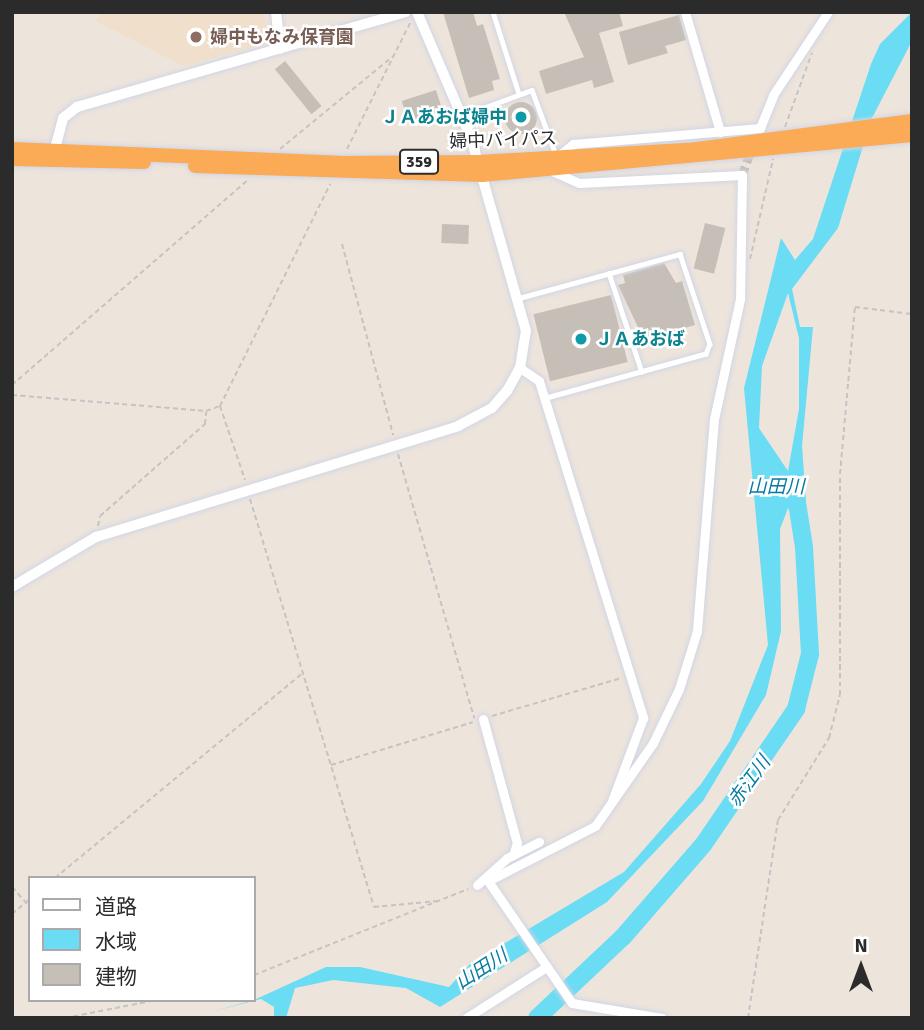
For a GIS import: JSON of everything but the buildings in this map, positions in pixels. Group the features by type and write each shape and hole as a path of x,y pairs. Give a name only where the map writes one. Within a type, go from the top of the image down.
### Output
{"highway":[{"name":"婦中バイパス","path":"780,145 912,121"},
{"name":"婦中バイパス","path":"53,152 262,166 480,168 912,135"},
{"name":"359","path":"12,149 53,152"},
{"name":"359","path":"12,159 53,152"}],"street":[{"path":"276,12 280,49"},
{"path":"53,152 63,118 77,107 406,12"},
{"path":"12,587 96,537 458,426 492,408 520,368 526,331 463,116 416,12"},
{"path":"685,12 720,132"},
{"path":"662,1018 572,1003 543,970 488,881 578,840 606,813 653,743 697,631 714,419 740,299 742,175 579,183 555,164 573,144 760,128 773,95 828,12"},
{"path":"520,368 539,382 643,718 606,813"},
{"path":"479,720 517,843 513,855"},
{"path":"477,885 513,855 539,842"},
{"path":"466,1018 543,970"}],"lane":[{"path":"494,12 519,94"},
{"path":"463,116 532,90 555,164"},
{"path":"518,299 680,254 710,344 706,354 544,398"},
{"path":"609,273 642,372"}],"path":[{"path":"12,396 206,411 220,406 416,12"},
{"path":"749,265 780,145 819,29"},
{"path":"12,385 262,166 394,55"},
{"path":"342,244 396,444 479,720"},
{"path":"748,1018 778,820 829,738 844,668 840,474 855,307 912,314"},
{"path":"220,406 373,907 438,901"},
{"path":"96,537 100,516 205,424 206,411"},
{"path":"57,876 303,674"},
{"path":"256,974 477,885"},
{"path":"12,887 26,903 12,914"},
{"path":"65,1018 146,1002"}],"shaded area":[{"name":"婦中もなみ保育園","path":"100,12 265,12 266,43 183,66 96,21"}],"water":[{"name":"山田川","path":"912,12 912,41 871,120 838,228 792,289 800,327 813,327 802,446 806,502 790,503 780,529 781,631 766,695 703,801 607,902 440,1007 406,988 333,980 295,988 286,1018 274,1018 274,1007 256,999 326,967 360,967 449,987 470,964 624,872 701,784 730,741 768,645 744,388 781,238 795,260 813,239 880,44","holes":["788,293 799,338 799,409 788,471 759,428 762,366"]}],"waterway":[{"name":"赤江川","path":"537,1018 623,937 703,845 796,709 810,654 804,547 797,503 777,493"}],"tunnel":[{"path":"742,175 752,147"}],"place":[{"name":"婦中もなみ保育園","path":"196,37"},
{"name":"ＪＡあおば婦中","path":"521,117"},
{"name":"ＪＡあおば","path":"581,339"}]}
